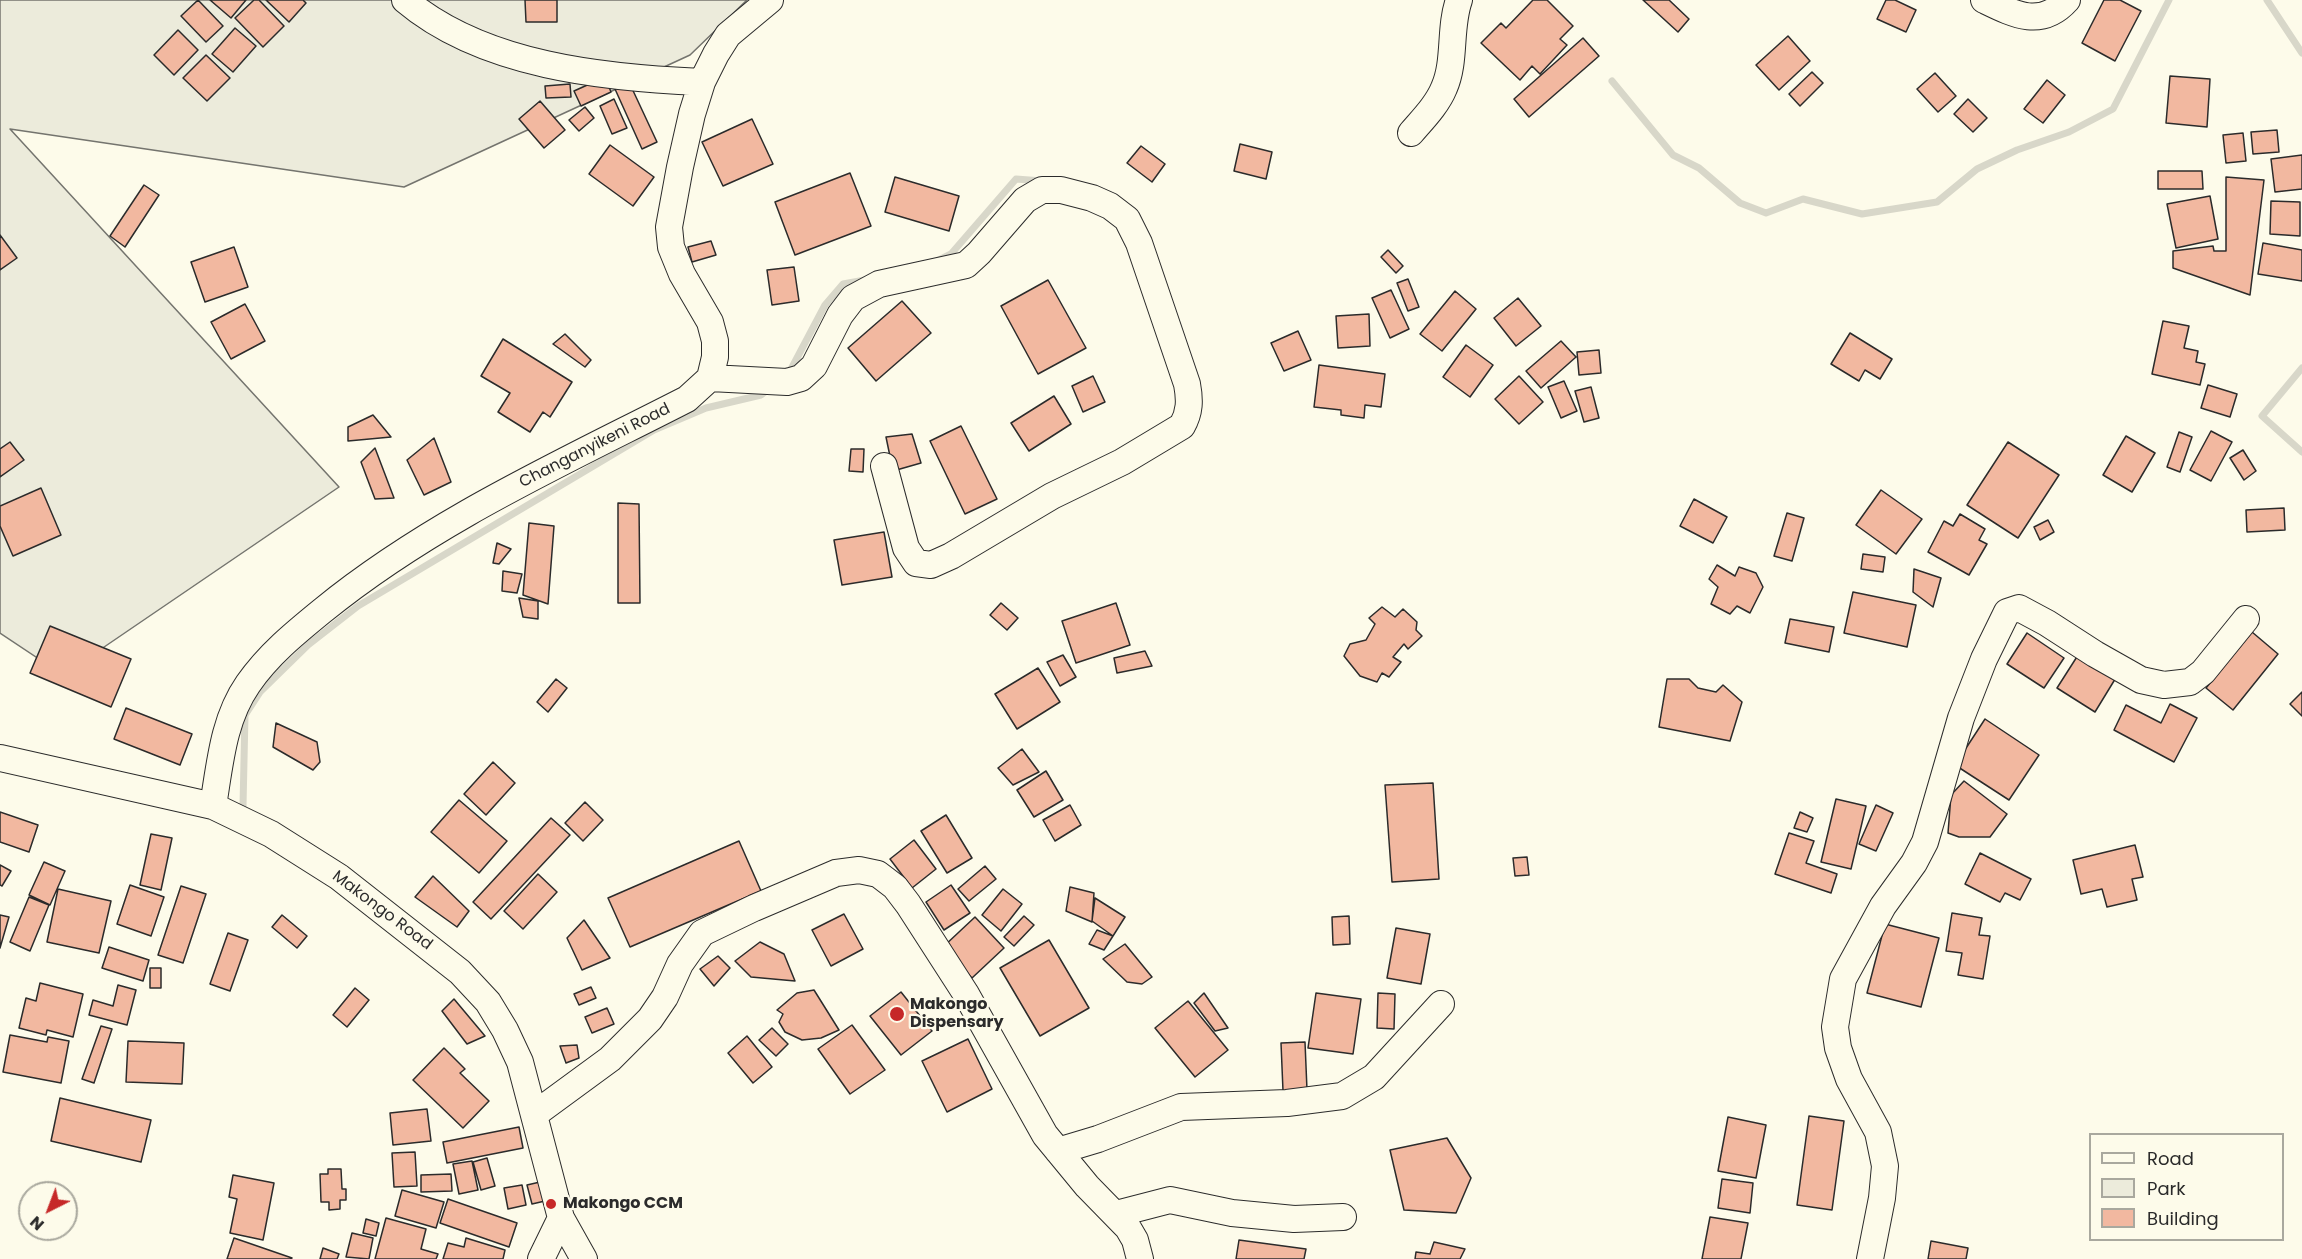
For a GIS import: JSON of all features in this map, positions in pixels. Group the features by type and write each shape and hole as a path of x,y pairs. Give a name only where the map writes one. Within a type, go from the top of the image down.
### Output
{"street":[{"path":"405,0 461,36 502,53 567,68 654,80 702,82"},
{"path":"770,0 728,35 702,82 692,114 669,227 671,247 682,274 710,322 715,341 715,357 710,378 787,382 801,378 814,366 840,315 853,298 879,284 966,265 980,253 1025,200 1042,190 1061,190 1092,198 1110,206 1127,219 1139,243 1188,384 1190,401 1187,417 1182,426 1122,462 1052,496 951,556 931,565 916,563 906,548 884,465"},
{"path":"1410,133 1437,102 1445,87 1449,73 1455,13 1459,0"},
{"path":"1984,0 2023,18 2040,16 2060,8 2067,0"},
{"name":"Changanyikeni Road","path":"213,806 227,722 247,685 282,644 359,580 470,511 687,399 710,378"},
{"path":"1870,1259 1882,1198 1885,1166 1878,1132 1849,1078 1838,1048 1835,1027 1843,979 1882,906 1914,863 1925,842 1961,718 1984,659 2007,612 2019,608 2141,680 2164,685 2190,682 2203,672 2246,619"},
{"name":"Makongo Road","path":"0,758 213,806 271,834 339,877 460,972 488,1002 505,1030 520,1062 561,1218 585,1259"},
{"path":"535,1114 610,1059 650,1019 665,997 680,964 702,933 836,873 859,870 878,874 895,887 908,904 966,994 1045,1134 1087,1186 1116,1214 1135,1240 1140,1259"},
{"path":"1058,1151 1181,1107 1287,1103 1342,1096 1374,1077 1441,1004"},
{"path":"1116,1214 1170,1200 1232,1213 1294,1219 1343,1217"},
{"path":"541,1259 561,1218"}],"green space":[{"path":"0,0 747,0 690,55 404,187 10,129 339,487 63,675 0,633"}],"building":[{"path":"198,0 223,26 206,42 181,16"},
{"path":"210,0 246,0 231,18"},
{"path":"254,0 259,0 284,26 263,47 235,18"},
{"path":"266,0 303,0 306,3 289,22"},
{"path":"525,0 557,0 557,22 526,22"},
{"path":"1533,0 1547,0 1573,26 1560,39 1567,45 1540,74 1532,66 1520,80 1481,43 1501,23 1506,28"},
{"path":"1643,0 1669,0 1689,19 1678,32"},
{"path":"1886,0 1895,0 1916,10 1906,32 1877,19"},
{"path":"2104,0 2120,0 2141,11 2115,61 2082,43"},
{"path":"235,28 256,46 233,72 212,54"},
{"path":"178,30 198,50 174,75 154,55"},
{"path":"1788,36 1810,61 1779,90 1756,65"},
{"path":"1583,38 1599,56 1529,117 1514,99"},
{"path":"206,55 230,78 207,101 183,78"},
{"path":"1812,72 1823,83 1800,106 1789,94"},
{"path":"1935,73 1956,96 1938,112 1917,89"},
{"path":"2170,76 2210,79 2207,127 2166,123"},
{"path":"605,77 611,92 581,106 574,91"},
{"path":"2047,80 2065,95 2043,123 2024,109"},
{"path":"629,82 657,142 642,149 615,89"},
{"path":"570,84 571,97 546,98 545,86"},
{"path":"614,99 627,128 612,134 600,106"},
{"path":"1968,99 1987,118 1973,132 1954,114"},
{"path":"540,101 565,130 544,148 519,119"},
{"path":"585,107 594,118 579,131 569,120"},
{"path":"752,119 773,164 723,186 702,142"},
{"path":"2277,130 2279,152 2253,154 2251,132"},
{"path":"2243,133 2246,161 2226,163 2223,135"},
{"path":"1240,144 1272,152 1266,179 1234,171"},
{"path":"610,145 654,177 633,206 589,174"},
{"path":"1141,146 1165,164 1152,182 1127,163"},
{"path":"2302,155 2302,189 2275,192 2271,159"},
{"path":"2158,171 2202,171 2203,189 2158,189"},
{"path":"850,173 871,226 795,255 775,202"},
{"path":"895,177 959,196 949,231 885,212"},
{"path":"2226,177 2264,180 2250,295 2173,268 2173,251 2213,246 2214,251 2226,251"},
{"path":"144,185 159,195 125,247 110,236"},
{"path":"2210,196 2218,239 2176,248 2167,204"},
{"path":"2271,201 2300,202 2300,236 2270,234"},
{"path":"0,235 17,258 0,270"},
{"path":"711,241 716,255 692,262 688,247"},
{"path":"2263,243 2302,250 2302,281 2258,274"},
{"path":"234,247 248,287 205,302 191,262"},
{"path":"1388,250 1403,266 1396,273 1381,257"},
{"path":"794,267 799,301 772,305 767,270"},
{"path":"1408,279 1419,307 1408,311 1397,283"},
{"path":"1048,280 1086,348 1038,374 1001,306"},
{"path":"1391,290 1409,329 1390,338 1372,298"},
{"path":"1455,291 1476,309 1442,351 1420,334"},
{"path":"1518,298 1541,326 1516,346 1494,318"},
{"path":"902,301 931,333 876,381 848,348"},
{"path":"245,304 265,341 231,359 211,322"},
{"path":"1369,314 1370,346 1338,348 1336,316"},
{"path":"2163,321 2189,326 2184,348 2198,351 2196,362 2205,364 2200,385 2152,374"},
{"path":"1298,331 1311,360 1284,371 1271,343"},
{"path":"1850,333 1892,359 1880,379 1865,370 1859,381 1831,364"},
{"path":"565,334 591,360 585,367 553,344"},
{"path":"503,339 572,382 550,417 543,412 530,432 498,412 510,393 481,376"},
{"path":"1561,341 1576,357 1541,388 1526,371"},
{"path":"1466,345 1493,365 1470,397 1443,377"},
{"path":"1599,350 1601,373 1579,375 1577,352"},
{"path":"1319,365 1385,374 1381,407 1365,405 1364,418 1341,415 1341,410 1314,407"},
{"path":"1093,376 1105,402 1083,412 1072,386"},
{"path":"1519,376 1543,402 1519,424 1495,399"},
{"path":"1564,381 1577,411 1561,418 1548,387"},
{"path":"2208,385 2237,394 2230,417 2201,408"},
{"path":"1591,387 1599,418 1584,422 1575,391"},
{"path":"1054,396 1071,424 1029,451 1011,423"},
{"path":"373,415 391,437 348,441 348,427"},
{"path":"961,426 997,499 965,514 930,441"},
{"path":"2211,431 2232,442 2211,481 2190,470"},
{"path":"2179,432 2192,437 2180,472 2167,467"},
{"path":"912,434 921,463 893,471 886,437"},
{"path":"2126,436 2155,453 2132,492 2103,475"},
{"path":"434,438 451,482 424,495 407,460"},
{"path":"10,442 24,460 0,477 0,449"},
{"path":"2008,442 2059,475 2018,538 1967,505"},
{"path":"375,448 394,498 375,499 361,462"},
{"path":"851,449 864,449 863,472 849,471"},
{"path":"2243,450 2256,471 2244,480 2230,458"},
{"path":"41,488 61,535 13,556 0,526 0,506"},
{"path":"1881,490 1922,519 1896,554 1856,525"},
{"path":"1694,499 1727,517 1713,543 1680,526"},
{"path":"618,503 639,504 640,603 618,603"},
{"path":"2284,508 2285,530 2247,532 2246,510"},
{"path":"1787,513 1804,518 1792,561 1774,556"},
{"path":"1960,514 1985,529 1979,540 1987,544 1969,575 1928,552 1944,521 1953,526"},
{"path":"2048,520 2054,532 2040,540 2034,527"},
{"path":"529,523 554,526 548,604 523,595"},
{"path":"884,532 892,577 842,585 834,540"},
{"path":"497,543 511,549 499,564 493,563"},
{"path":"1863,554 1885,557 1883,572 1861,569"},
{"path":"1717,565 1735,576 1739,567 1756,573 1763,587 1750,613 1737,606 1730,614 1711,604 1718,587 1709,579"},
{"path":"1914,569 1941,578 1933,607 1913,592"},
{"path":"503,571 522,574 517,593 502,591"},
{"path":"1853,592 1916,605 1907,647 1844,633"},
{"path":"519,598 538,601 538,619 523,617"},
{"path":"1001,603 1018,618 1007,630 990,615"},
{"path":"1116,603 1130,645 1076,663 1062,621"},
{"path":"1382,607 1395,617 1403,609 1417,622 1416,630 1422,636 1408,649 1404,644 1393,657 1401,662 1389,677 1382,673 1377,682 1360,676 1344,656 1350,644 1366,640 1375,624 1369,618"},
{"path":"1790,619 1834,627 1829,652 1785,643"},
{"path":"50,626 131,659 111,707 30,673"},
{"path":"2252,632 2278,654 2233,710 2206,688"},
{"path":"2027,633 2064,658 2044,688 2007,664"},
{"path":"1145,651 1152,666 1117,673 1114,658"},
{"path":"2080,652 2117,676 2095,712 2057,688"},
{"path":"1063,655 1076,677 1060,686 1047,662"},
{"path":"1038,668 1060,702 1017,729 995,694"},
{"path":"556,679 567,688 548,712 537,702"},
{"path":"1667,679 1689,679 1698,688 1716,692 1723,685 1742,702 1730,741 1659,727"},
{"path":"2302,692 2302,716 2290,704"},
{"path":"2170,704 2197,718 2174,762 2114,730 2126,705 2161,723"},
{"path":"126,708 192,734 180,765 114,739"},
{"path":"1985,719 2039,755 2009,800 1955,765"},
{"path":"276,723 317,742 320,762 313,770 273,747"},
{"path":"1022,749 1039,772 1013,785 998,768"},
{"path":"493,762 515,783 486,815 464,794"},
{"path":"1046,771 1063,800 1034,817 1017,790"},
{"path":"1964,781 2007,814 1990,837 1959,837 1948,833 1951,795"},
{"path":"1433,783 1439,879 1392,882 1385,785"},
{"path":"1836,799 1866,806 1851,869 1821,862"},
{"path":"459,800 507,841 479,873 431,832"},
{"path":"585,802 603,820 583,841 565,823"},
{"path":"1070,805 1081,825 1055,841 1043,820"},
{"path":"1876,805 1893,813 1876,851 1859,844"},
{"path":"0,812 38,825 29,852 0,842"},
{"path":"1800,812 1813,818 1807,832 1794,828"},
{"path":"946,815 972,858 947,873 921,831"},
{"path":"551,818 570,835 491,919 473,902"},
{"path":"1789,833 1814,841 1806,863 1837,874 1831,893 1775,874"},
{"path":"151,834 172,838 161,890 140,885"},
{"path":"914,840 936,869 912,888 890,859"},
{"path":"739,841 761,891 630,947 608,898"},
{"path":"2135,845 2143,877 2132,879 2137,900 2107,907 2102,889 2081,894 2073,860"},
{"path":"1980,853 2031,879 2020,900 2005,893 2000,902 1965,884"},
{"path":"1527,857 1529,875 1515,876 1513,858"},
{"path":"44,862 65,871 50,905 29,895"},
{"path":"0,865 11,871 2,886 0,885"},
{"path":"985,866 996,879 969,901 958,889"},
{"path":"538,874 557,892 523,929 504,911"},
{"path":"433,876 469,911 457,927 415,897"},
{"path":"130,885 164,897 151,936 117,924"},
{"path":"951,885 970,913 944,930 926,902"},
{"path":"181,886 206,894 183,963 158,955"},
{"path":"1070,887 1094,893 1092,922 1066,911"},
{"path":"58,889 111,901 99,953 47,942"},
{"path":"1003,889 1022,904 1001,931 982,915"},
{"path":"29,897 49,905 30,951 10,942"},
{"path":"1095,898 1125,917 1113,936 1092,921"},
{"path":"1952,913 1982,918 1979,935 1990,936 1983,979 1958,975 1962,953 1946,951"},
{"path":"844,914 863,949 831,966 812,930"},
{"path":"0,915 9,917 0,948"},
{"path":"282,915 307,936 297,948 272,927"},
{"path":"1024,916 1034,925 1014,946 1004,937"},
{"path":"1349,916 1350,944 1333,945 1332,917"},
{"path":"975,917 1004,948 972,978 943,947"},
{"path":"584,920 610,958 582,970 567,938"},
{"path":"1885,924 1939,938 1921,1007 1867,993"},
{"path":"1396,928 1430,934 1421,984 1387,978"},
{"path":"1097,930 1113,936 1104,950 1089,944"},
{"path":"228,933 248,940 230,991 210,984"},
{"path":"1049,940 1089,1008 1040,1036 1000,968"},
{"path":"760,942 784,954 795,981 751,977 735,961"},
{"path":"1125,944 1152,977 1142,984 1127,982 1103,959"},
{"path":"109,947 149,960 143,981 102,968"},
{"path":"718,956 730,968 714,986 700,969"},
{"path":"150,968 161,968 161,988 150,988"},
{"path":"40,983 83,994 73,1037 47,1030 46,1035 19,1028 26,998 36,1001"},
{"path":"118,985 136,990 127,1025 89,1015 93,1000 113,1006"},
{"path":"591,987 596,998 579,1005 574,994"},
{"path":"355,988 369,1000 347,1027 333,1015"},
{"path":"814,990 839,1030 821,1038 802,1040 785,1032 779,1022 783,1014 777,1010 797,993"},
{"path":"901,992 932,1031 901,1055 870,1016"},
{"path":"1204,993 1228,1028 1215,1031 1194,1003"},
{"path":"1316,993 1361,999 1353,1054 1308,1048"},
{"path":"1378,993 1395,994 1394,1029 1377,1028"},
{"path":"454,999 485,1036 467,1044 442,1011"},
{"path":"1188,1001 1228,1050 1195,1077 1155,1028"},
{"path":"607,1008 614,1024 592,1033 585,1017"},
{"path":"852,1025 885,1070 850,1094 818,1049"},
{"path":"101,1026 112,1029 94,1083 82,1079"},
{"path":"772,1028 788,1044 776,1056 759,1040"},
{"path":"10,1035 47,1042 48,1037 69,1041 61,1083 3,1072"},
{"path":"747,1036 772,1067 753,1083 728,1053"},
{"path":"968,1039 992,1089 947,1112 922,1061"},
{"path":"128,1041 184,1043 182,1084 126,1082"},
{"path":"1305,1042 1307,1090 1283,1091 1281,1043"},
{"path":"577,1045 579,1058 566,1063 560,1046"},
{"path":"444,1048 465,1069 460,1073 489,1101 463,1128 413,1080"},
{"path":"60,1098 151,1120 141,1162 51,1141"},
{"path":"427,1109 431,1141 393,1145 390,1113"},
{"path":"1809,1116 1844,1121 1832,1210 1797,1205"},
{"path":"1728,1117 1766,1125 1756,1178 1718,1171"},
{"path":"519,1127 523,1148 447,1163 443,1142"},
{"path":"1447,1138 1471,1178 1456,1213 1404,1210 1390,1150"},
{"path":"415,1152 417,1186 394,1187 392,1153"},
{"path":"487,1158 495,1186 481,1190 473,1162"},
{"path":"472,1161 478,1190 459,1194 453,1164"},
{"path":"328,1169 341,1169 342,1189 346,1189 346,1200 340,1200 340,1209 329,1210 329,1202 321,1202 320,1174 328,1174"},
{"path":"451,1174 452,1191 421,1192 421,1175"},
{"path":"233,1175 274,1183 263,1240 230,1233 237,1199 229,1197"},
{"path":"1722,1179 1753,1183 1750,1213 1718,1208"},
{"path":"540,1182 545,1201 532,1204 527,1185"},
{"path":"522,1185 526,1205 508,1209 504,1188"},
{"path":"402,1190 444,1202 436,1228 395,1216"},
{"path":"448,1199 517,1223 509,1247 440,1223"},
{"path":"1710,1217 1748,1223 1741,1259 1702,1259"},
{"path":"386,1218 426,1229 421,1249 438,1254 436,1259 375,1259"},
{"path":"366,1219 379,1223 376,1236 363,1233"},
{"path":"352,1233 373,1238 369,1259 346,1257"},
{"path":"234,1238 292,1258 227,1259"},
{"path":"466,1238 505,1250 503,1259 443,1259 448,1243 464,1247"},
{"path":"1239,1240 1306,1249 1304,1259 1236,1259"},
{"path":"1931,1241 1968,1248 1966,1259 1928,1259"},
{"path":"1434,1242 1465,1249 1460,1259 1415,1259 1416,1252 1430,1254"},
{"path":"323,1248 339,1254 337,1259 320,1259"}],"waterway":[{"path":"1612,81 1673,155 1699,168 1740,203 1766,213 1803,199 1862,214 1937,202 1977,169 2017,150 2069,132 2113,109 2169,0"},
{"path":"2267,0 2302,53"},
{"path":"939,260 951,254 1016,179 1042,181"},
{"path":"789,373 825,305 843,284 865,280"},
{"path":"2302,368 2262,416 2302,452"},
{"path":"243,806 245,715 260,692 308,645 358,606 654,430 706,408 761,395 769,389"}],"place":[{"name":"Makongo Dispensary","path":"897,1014"},
{"name":"Makongo CCM","path":"551,1204"}]}
